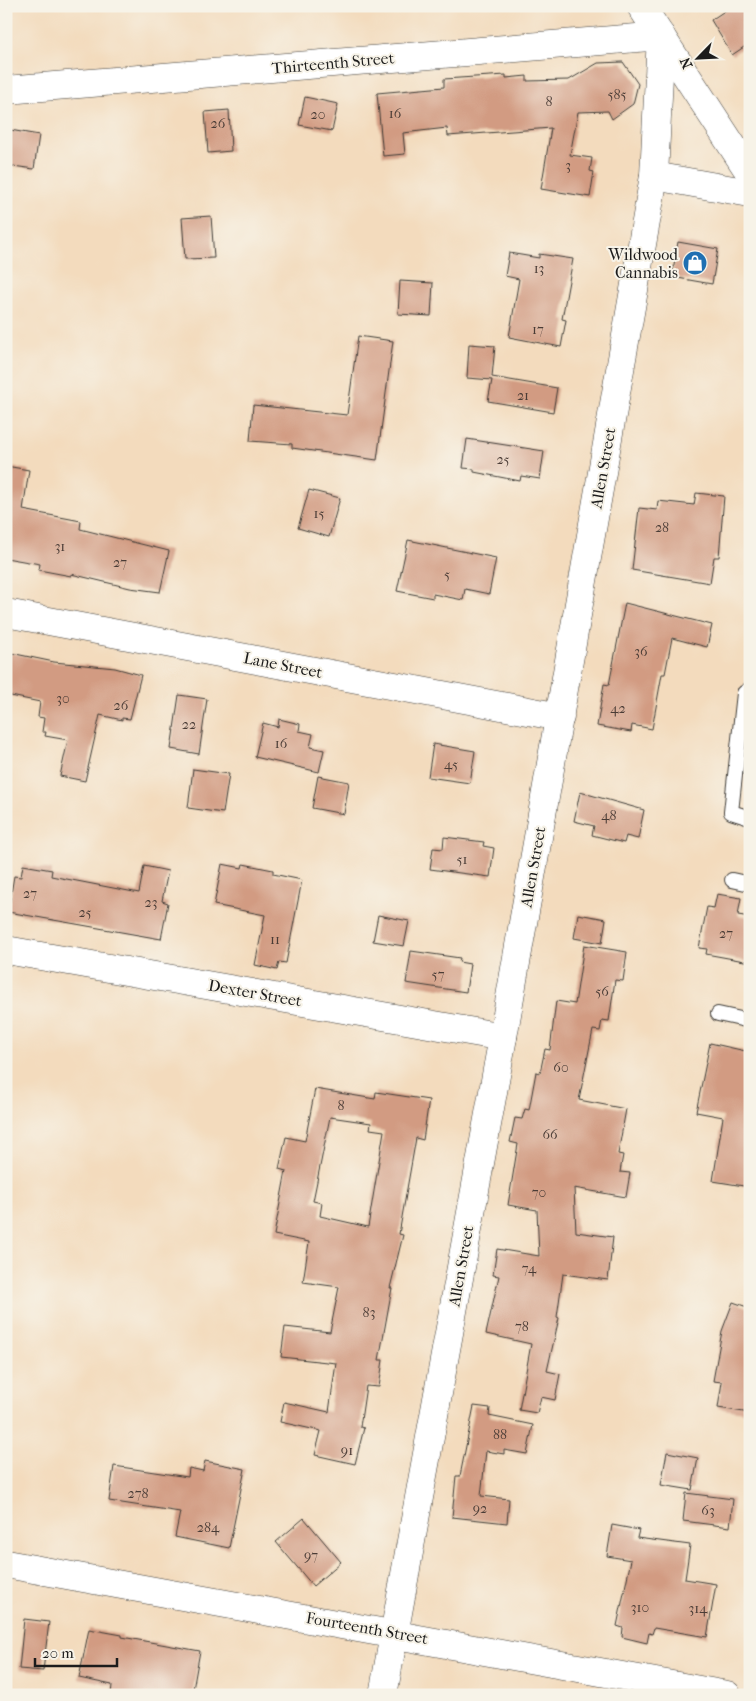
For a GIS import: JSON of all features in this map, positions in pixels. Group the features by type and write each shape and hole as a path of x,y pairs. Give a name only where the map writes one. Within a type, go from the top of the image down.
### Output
{"street":[{"path":"641,6 750,173"},
{"name":"Thirteenth Street","path":"6,90 661,36"},
{"name":"Allen Street","path":"383,1695 503,1037 654,176 661,36"},
{"path":"654,176 750,193"},
{"name":"Lane Street","path":"6,612 560,717"},
{"name":"Dexter Street","path":"6,950 503,1037"},
{"name":"Fourteenth Street","path":"6,1564 394,1632 726,1695"}],"lane":[{"path":"750,689 744,693 732,812 750,818"},
{"path":"732,880 750,884"},
{"path":"718,1014 750,1021"}],"building":[{"path":"732,6 750,6 750,43 732,55 711,20"},
{"path":"623,62 638,84 633,104 612,119 608,111 578,112 570,155 592,158 590,171 594,172 590,197 541,189 551,128 448,136 447,128 403,133 405,154 383,156 377,93 444,87 444,79 506,75 506,78 527,76 527,81 569,80 598,63"},
{"path":"305,97 338,104 332,131 299,125"},
{"path":"229,110 231,151 208,153 205,112"},
{"path":"10,130 39,135 34,169 6,165"},
{"path":"211,216 214,258 185,259 182,218"},
{"name":"Wildwood Cannabis","path":"678,242 718,249 712,284 672,277"},
{"path":"509,253 539,258 539,254 573,259 562,319 566,320 561,347 509,337 519,279 505,276"},
{"path":"400,281 433,283 431,316 398,314"},
{"path":"358,336 393,341 377,460 292,448 292,444 250,441 253,405 347,415"},
{"path":"469,344 495,346 492,377 557,388 553,412 488,401 492,380 467,378"},
{"path":"467,439 544,451 540,479 521,476 520,481 463,468"},
{"path":"6,466 29,470 23,510 81,521 80,529 169,551 160,592 130,588 71,574 71,576 39,570 40,564 6,558"},
{"path":"309,490 340,498 329,537 298,528"},
{"path":"696,493 724,496 719,557 714,557 710,583 632,570 639,508 657,510 658,501 694,505"},
{"path":"408,540 496,558 489,594 465,589 463,600 433,594 433,598 397,591"},
{"path":"625,603 712,625 707,647 672,638 665,674 662,674 652,729 632,725 631,732 597,726 604,684 609,685"},
{"path":"6,652 54,662 115,668 141,675 130,719 122,718 122,720 100,715 85,781 60,776 68,740 45,736 46,732 42,732 44,718 38,717 40,702 6,695"},
{"path":"179,695 207,699 199,754 171,749"},
{"path":"279,719 300,724 299,731 313,734 310,747 324,750 319,772 255,757 263,723 278,727"},
{"path":"433,744 475,751 470,783 428,777"},
{"path":"193,769 229,774 223,813 188,808"},
{"path":"318,776 349,782 344,814 312,808"},
{"path":"580,792 644,810 638,839 626,836 624,843 592,835 594,826 574,821"},
{"path":"444,837 484,842 483,846 494,848 490,877 430,869 433,848 443,849"},
{"path":"222,864 242,868 243,864 273,870 273,874 302,880 286,963 279,962 277,970 255,965 265,915 214,905"},
{"path":"23,865 52,870 51,876 139,893 144,866 168,871 162,901 168,903 161,939 8,912 14,876 21,877"},
{"path":"717,894 741,898 738,915 750,917 750,962 706,954 707,949 699,948 707,907 714,908"},
{"path":"578,914 606,919 602,943 574,938"},
{"path":"378,915 409,921 404,946 373,941"},
{"path":"584,945 627,952 623,981 615,980 609,1021 602,1020 600,1031 593,1030 579,1100 626,1109 618,1154 623,1155 620,1172 630,1173 626,1197 574,1188 576,1232 613,1237 608,1280 563,1274 557,1317 559,1318 547,1371 560,1374 555,1400 541,1397 537,1413 519,1410 531,1344 486,1334 499,1276 493,1275 497,1249 539,1256 537,1210 508,1205 518,1144 510,1142 515,1118 522,1119 525,1109 529,1110 536,1072 540,1073 545,1049 550,1050 556,1001 575,1004"},
{"path":"411,951 460,958 459,962 470,964 466,992 406,983"},
{"path":"710,1043 750,1052 750,1187 713,1181 723,1117 696,1112"},
{"path":"315,1089 375,1099 376,1092 429,1100 423,1140 416,1138 399,1234 403,1235 390,1288 392,1288 379,1360 383,1360 379,1387 366,1386 360,1427 364,1428 355,1464 315,1455 321,1431 280,1422 284,1402 329,1412 336,1363 281,1357 285,1327 330,1332 339,1287 303,1282 309,1242 274,1235 286,1171 279,1169 286,1137 305,1141","holes":["330,1117 371,1123 370,1129 384,1131 368,1227 320,1216 322,1203 313,1201"]},
{"path":"733,1302 750,1308 750,1413 718,1408 722,1382 713,1381 722,1331"},
{"path":"474,1406 490,1408 489,1416 533,1425 527,1454 504,1450 504,1454 486,1451 481,1496 509,1499 507,1523 452,1517 456,1476 460,1476"},
{"path":"667,1452 698,1458 692,1490 661,1485"},
{"path":"205,1461 245,1469 229,1548 175,1537 180,1512 109,1501 114,1466 188,1477 189,1468 203,1471"},
{"path":"686,1493 733,1499 730,1527 683,1521"},
{"path":"304,1518 341,1562 313,1586 276,1542"},
{"path":"612,1525 639,1530 637,1538 690,1545 685,1579 716,1584 707,1637 654,1628 652,1634 649,1633 647,1643 622,1637 623,1628 617,1626 631,1560 607,1556"},
{"path":"24,1619 49,1622 43,1671 19,1669"},
{"path":"89,1629 200,1651 192,1695 111,1695 112,1685 79,1678"}],"place":[{"name":"Wildwood Cannabis","path":"695,263"}]}
